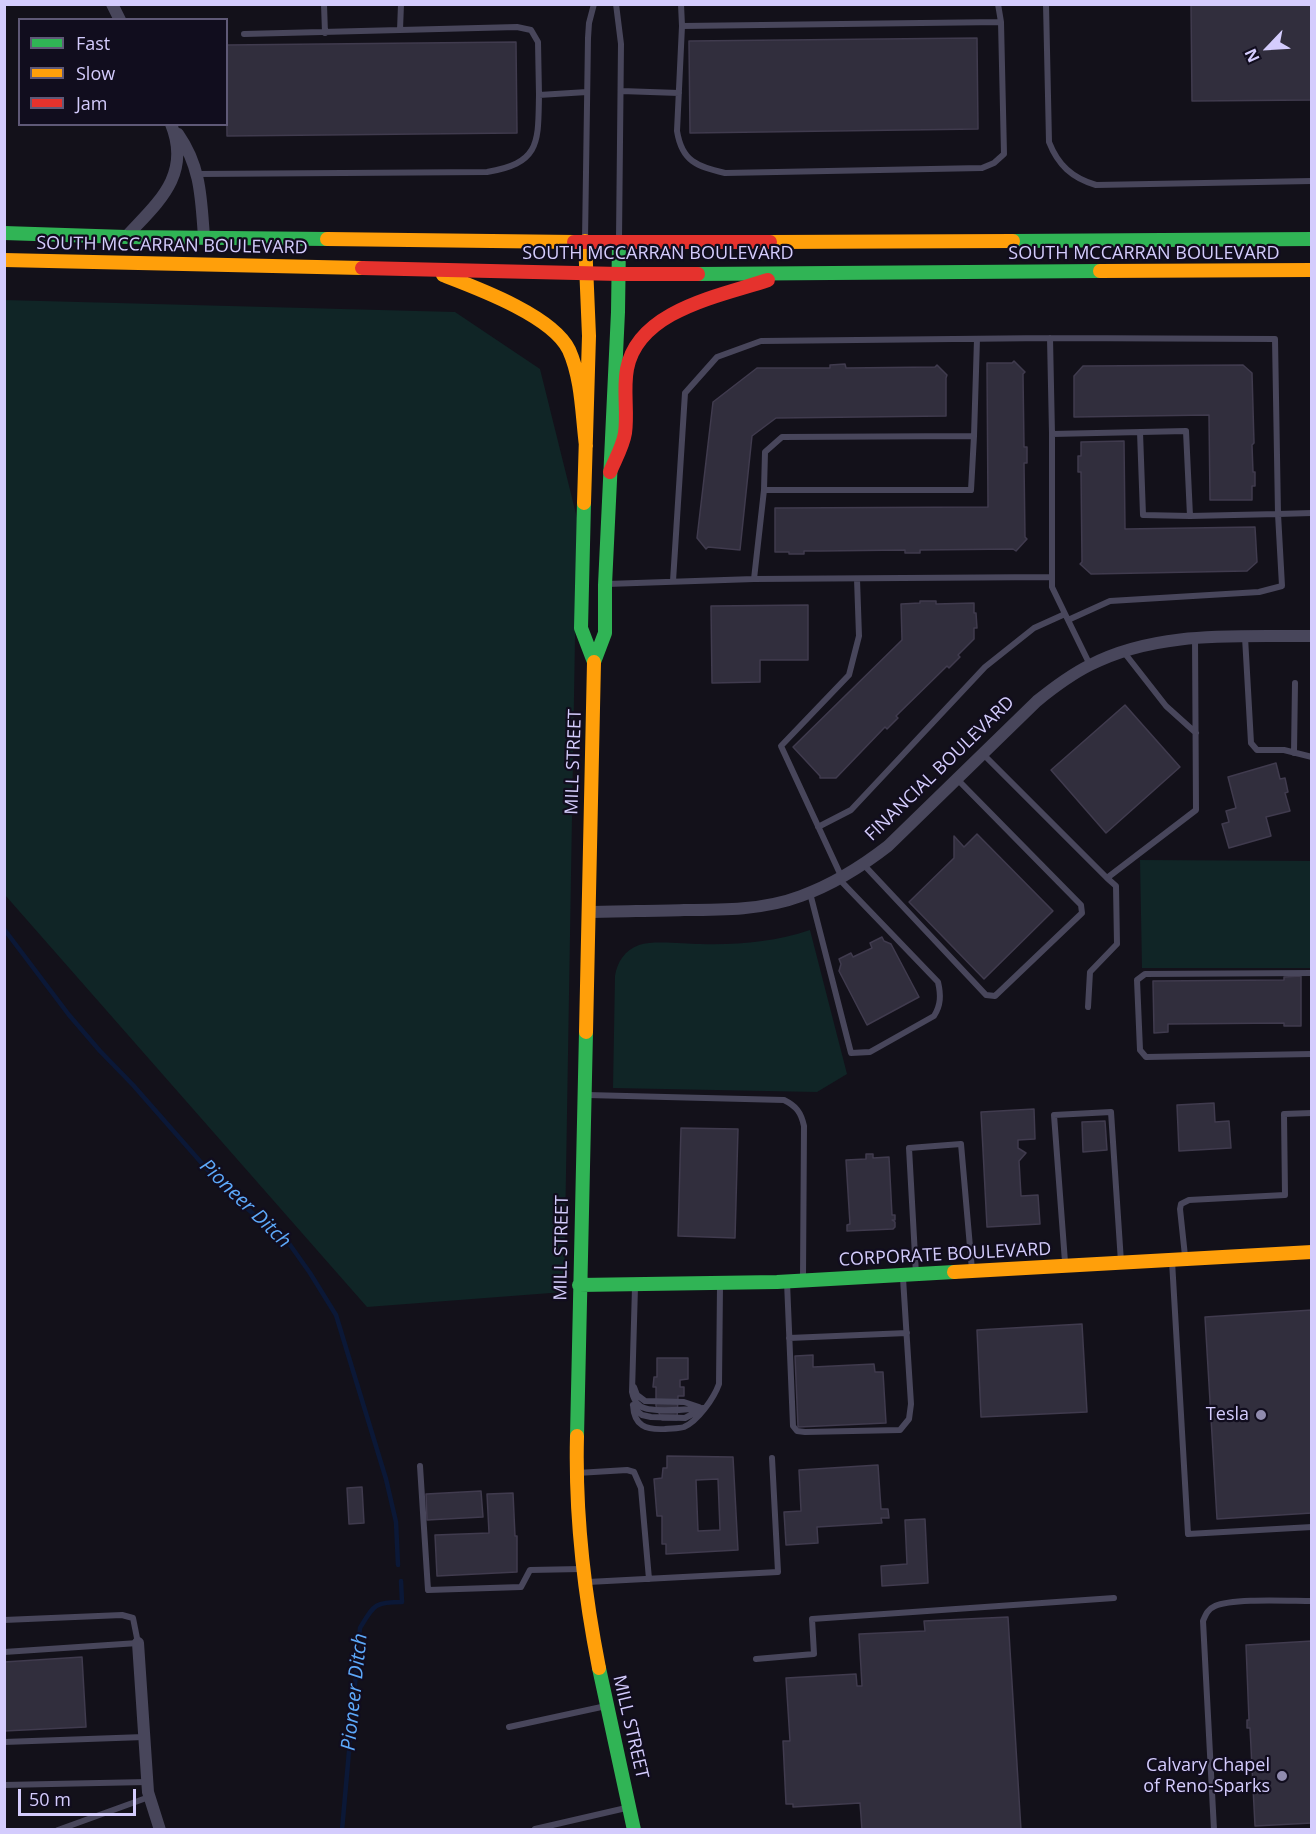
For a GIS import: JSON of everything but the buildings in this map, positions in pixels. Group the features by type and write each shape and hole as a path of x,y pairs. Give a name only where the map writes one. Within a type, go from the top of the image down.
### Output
{"main road":[{"name":"SOUTH MCCARRAN BOULEVARD","path":"4,233 126,237 619,242 1311,239"},
{"name":"MILL STREET","path":"585,241 589,336 581,628 594,662"},
{"name":"MILL STREET","path":"619,242 605,633 594,662 576,1473 583,1576 606,1706 634,1830"},
{"name":"SOUTH MCCARRAN BOULEVARD","path":"4,260 587,274 1311,270"},
{"path":"426,270 464,282 498,298 551,327 562,337 573,362 586,446"},
{"path":"610,472 625,435 627,369 632,353 643,334 675,310 790,273"},
{"name":"CORPORATE BOULEVARD","path":"579,1285 803,1281 1311,1252"}],"street":[{"path":"112,4 119,18"},
{"path":"126,237 162,198 173,180 178,148 172,126"},
{"path":"173,126 186,145 198,174 204,237"},
{"name":"FINANCIAL BOULEVARD","path":"588,912 737,909 770,905 809,893 864,865 888,846 1037,701 1060,682 1090,665 1147,644 1195,639 1311,636"},
{"path":"138,1642 147,1782 149,1797 160,1830"}],"lane":[{"path":"324,4 325,33"},
{"path":"400,30 401,4"},
{"path":"585,241 589,23 594,4"},
{"path":"616,4 621,27 619,242"},
{"path":"681,4 682,26 676,131 680,148 699,166 725,172 982,168 994,163 1004,154 1001,22 998,4"},
{"path":"1046,4 1048,132 1053,152 1065,169 1074,176 1095,184 1311,181"},
{"path":"682,26 1001,22"},
{"path":"198,174 487,172 505,169 518,163 535,146 538,134 538,42 531,30 517,27 244,34"},
{"path":"621,91 679,93"},
{"path":"539,95 587,92"},
{"path":"1050,338 1052,587 1090,665"},
{"path":"673,581 686,393 717,357 761,341 1050,338 1275,339 1278,514 1282,586 1259,592 1110,601 1034,628 985,667 851,810 818,827"},
{"path":"764,490 971,490 977,339"},
{"path":"1052,434 1186,431 1190,516"},
{"path":"1140,432 1143,515 1311,513"},
{"path":"754,579 764,490 765,452 782,437 974,436"},
{"path":"605,585 754,579 1052,577"},
{"path":"809,893 851,1053 870,1052 934,1016 939,1008 939,982 840,879 781,746 849,675 859,636 857,579"},
{"path":"1245,637 1251,743 1257,750 1284,750 1311,757"},
{"path":"1107,878 1196,810 1195,639"},
{"path":"1123,651 1167,706 1196,733"},
{"path":"1293,753 1295,683"},
{"path":"983,754 1116,886 1117,944 1090,972 1088,1007"},
{"path":"864,865 986,995 995,996 1082,913 1081,905 957,779"},
{"path":"1311,973 1145,974 1137,980 1140,1050 1146,1057 1311,1054"},
{"path":"584,1095 784,1100 794,1105 802,1115 804,1126 803,1281"},
{"path":"1065,1266 1054,1115 1112,1112 1122,1263"},
{"path":"1311,1113 1284,1114 1285,1195 1189,1200 1181,1204 1179,1260 1188,1534 1311,1527"},
{"path":"787,1281 793,1426 797,1431 805,1432 900,1430 909,1419 911,1404 907,1333 910,1275 909,1148 961,1144 972,1271"},
{"path":"635,1284 633,1415 641,1425 654,1430 682,1428 713,1399 719,1384 720,1283"},
{"path":"789,1338 907,1333"},
{"path":"633,1384 637,1395 645,1401 684,1401 703,1408"},
{"path":"633,1395 637,1404 644,1408 703,1408"},
{"path":"633,1405 642,1415 651,1417 685,1418 703,1408"},
{"path":"420,1466 428,1590 521,1587 530,1570 583,1576 649,1579 778,1572 772,1458"},
{"path":"576,1473 634,1472 641,1488 649,1579"},
{"path":"756,1659 814,1654 812,1619 1114,1599"},
{"path":"1214,1830 1203,1621 1206,1612 1213,1606 1228,1602 1311,1601"},
{"path":"4,1620 122,1615 133,1617 138,1642 4,1652"},
{"path":"509,1727 606,1706"},
{"path":"4,1742 144,1737"},
{"path":"4,1785 147,1782"},
{"path":"58,1830 149,1797"},
{"path":"535,1829 629,1807"}],"green space":[{"path":"4,300 455,312 540,369 577,518 564,1292 367,1307 5,895"},
{"path":"1140,860 1311,861 1311,968 1142,968"},
{"path":"810,930 847,1074 817,1092 613,1088 615,976 620,961 626,953 639,945 653,943 756,942"}],"waterway":[{"name":"Pioneer Ditch","path":"4,929 69,1015 100,1051 228,1193 288,1242 310,1273 336,1315 386,1479 396,1522 398,1565"},
{"name":"Pioneer Ditch","path":"342,1830 360,1628 376,1606 402,1602 401,1581"}],"traffic: fast":[{"path":"4,233 327,239"},
{"path":"1013,241 1312,239"},
{"path":"594,662 605,633 619,242"},
{"path":"698,274 1100,271"},
{"path":"584,503 581,628 594,662"},
{"path":"577,1436 586,1032"},
{"path":"579,1285 777,1282 954,1272"},
{"path":"599,1668 634,1830"}],"traffic: slow":[{"path":"327,239 574,242"},
{"path":"584,503 589,336 585,241"},
{"path":"770,242 1013,241"},
{"path":"4,260 362,268"},
{"path":"1100,271 1312,270"},
{"path":"443,275 513,305 547,326 560,338 569,350 577,373 586,446"},
{"path":"586,1032 594,662"},
{"path":"954,1272 1312,1252"},
{"path":"577,1436 577,1494 582,1553 599,1668"}],"traffic: jam":[{"path":"574,242 770,242"},
{"path":"362,268 698,274"},
{"path":"610,472 625,433 627,369 634,349 647,332 684,308 768,280"}],"place":[{"name":"Tesla","path":"1261,1415"},
{"name":"Calvary Chapel of Reno-Sparks","path":"1282,1776"}]}
